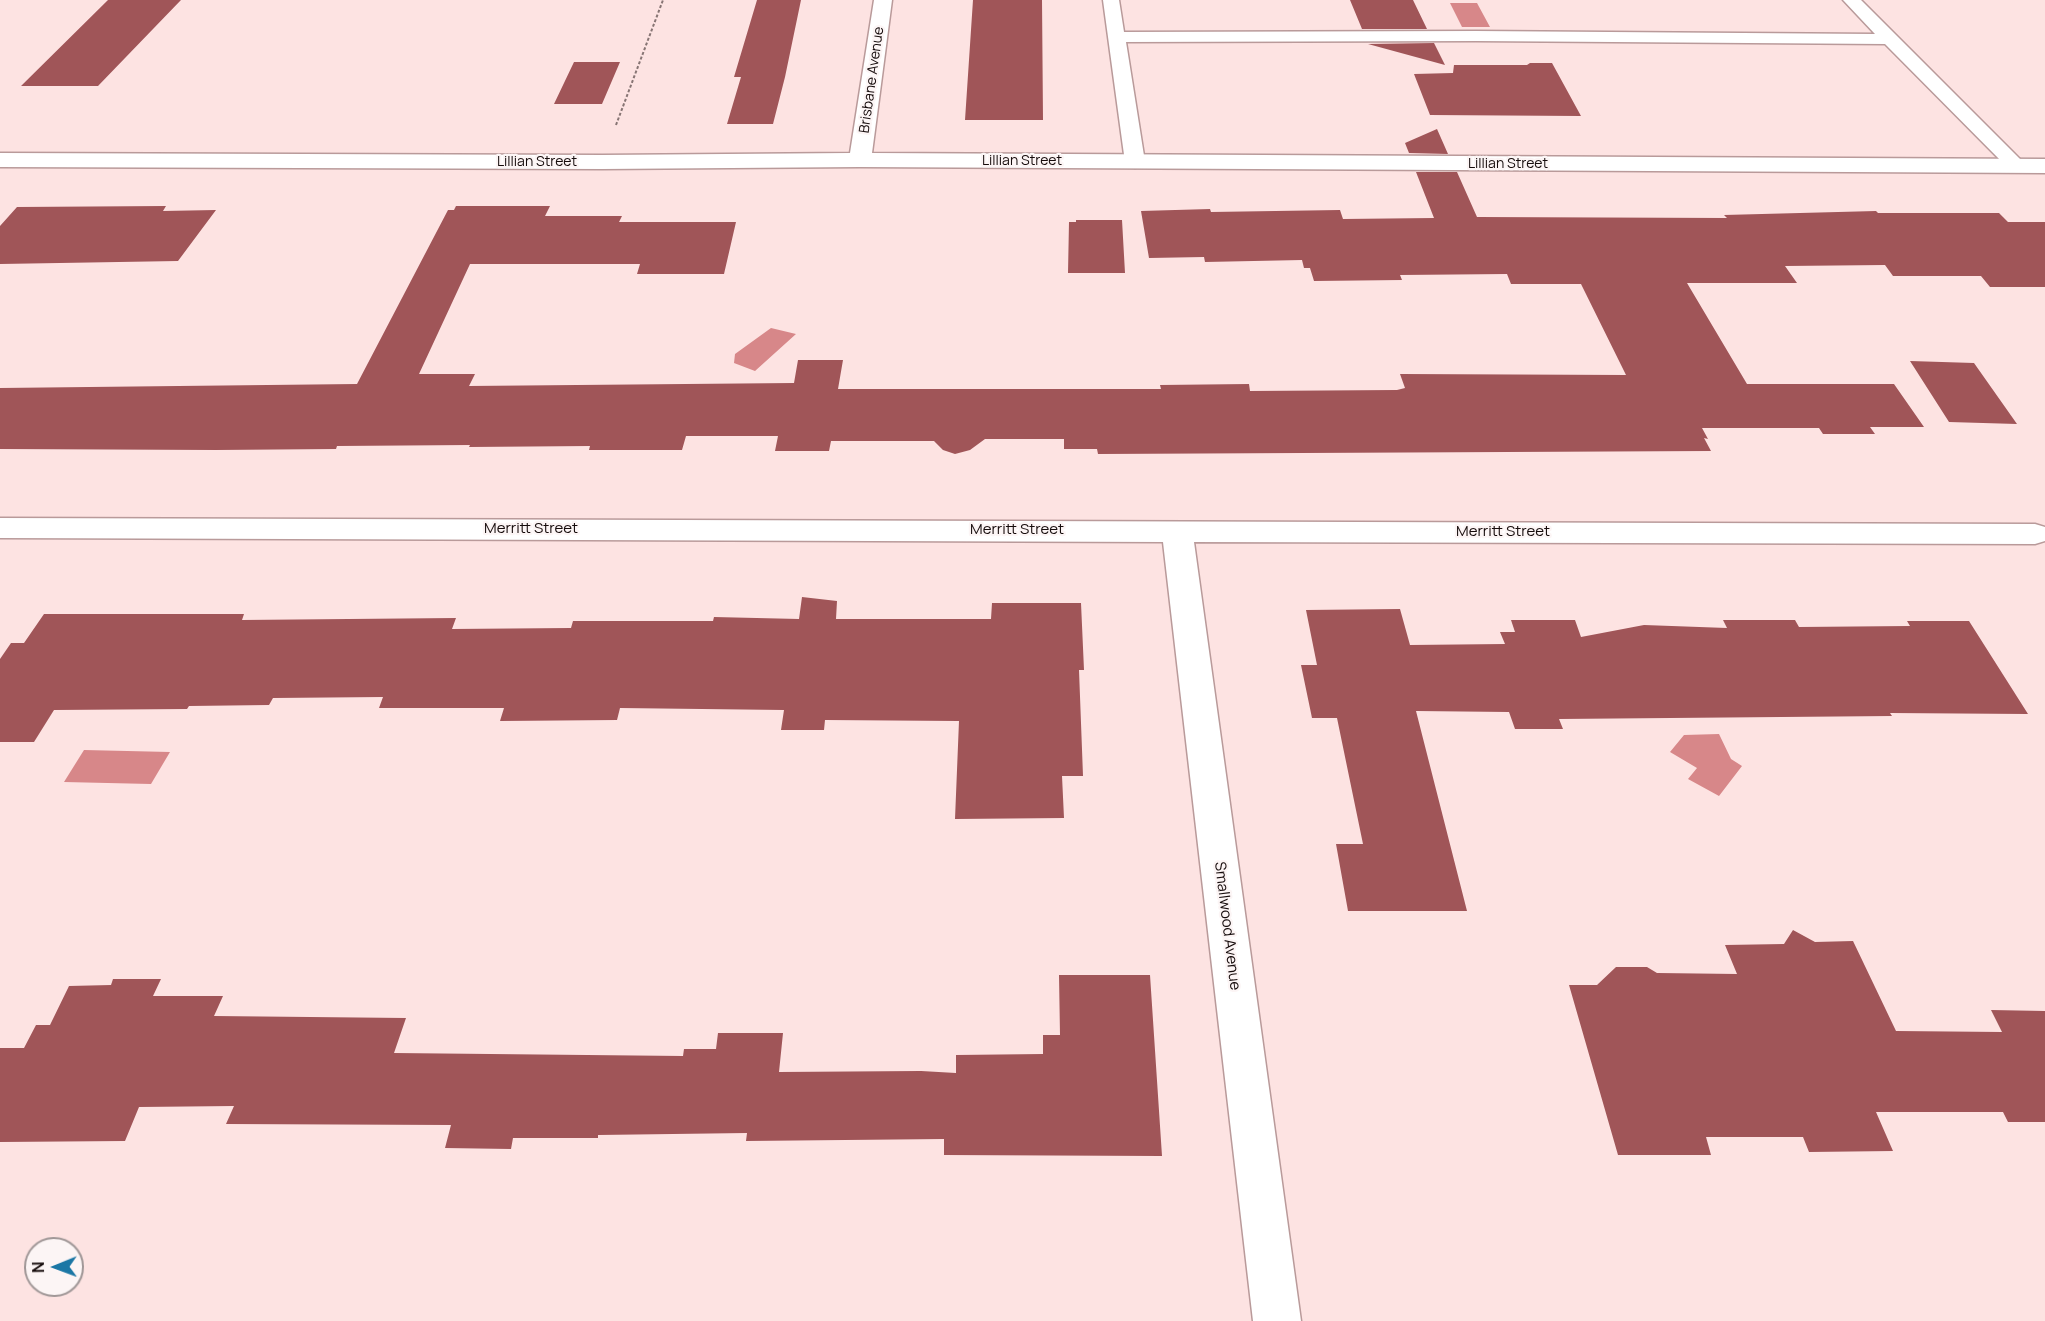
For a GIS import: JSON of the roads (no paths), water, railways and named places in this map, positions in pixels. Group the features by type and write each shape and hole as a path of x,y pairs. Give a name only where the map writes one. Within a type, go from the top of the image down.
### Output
{"street":[{"name":"Brisbane Avenue","path":"860,160 883,0"},
{"name":"Lillian Street","path":"0,160 602,162 860,160 2045,166"},
{"name":"Merritt Street","path":"0,528 2040,534"},
{"name":"Smallwood Avenue","path":"1177,530 1276,1321"}],"lane":[{"path":"1111,0 1135,162"},
{"path":"1851,0 2017,166"},
{"path":"1117,37 1476,36 1890,39"}]}
